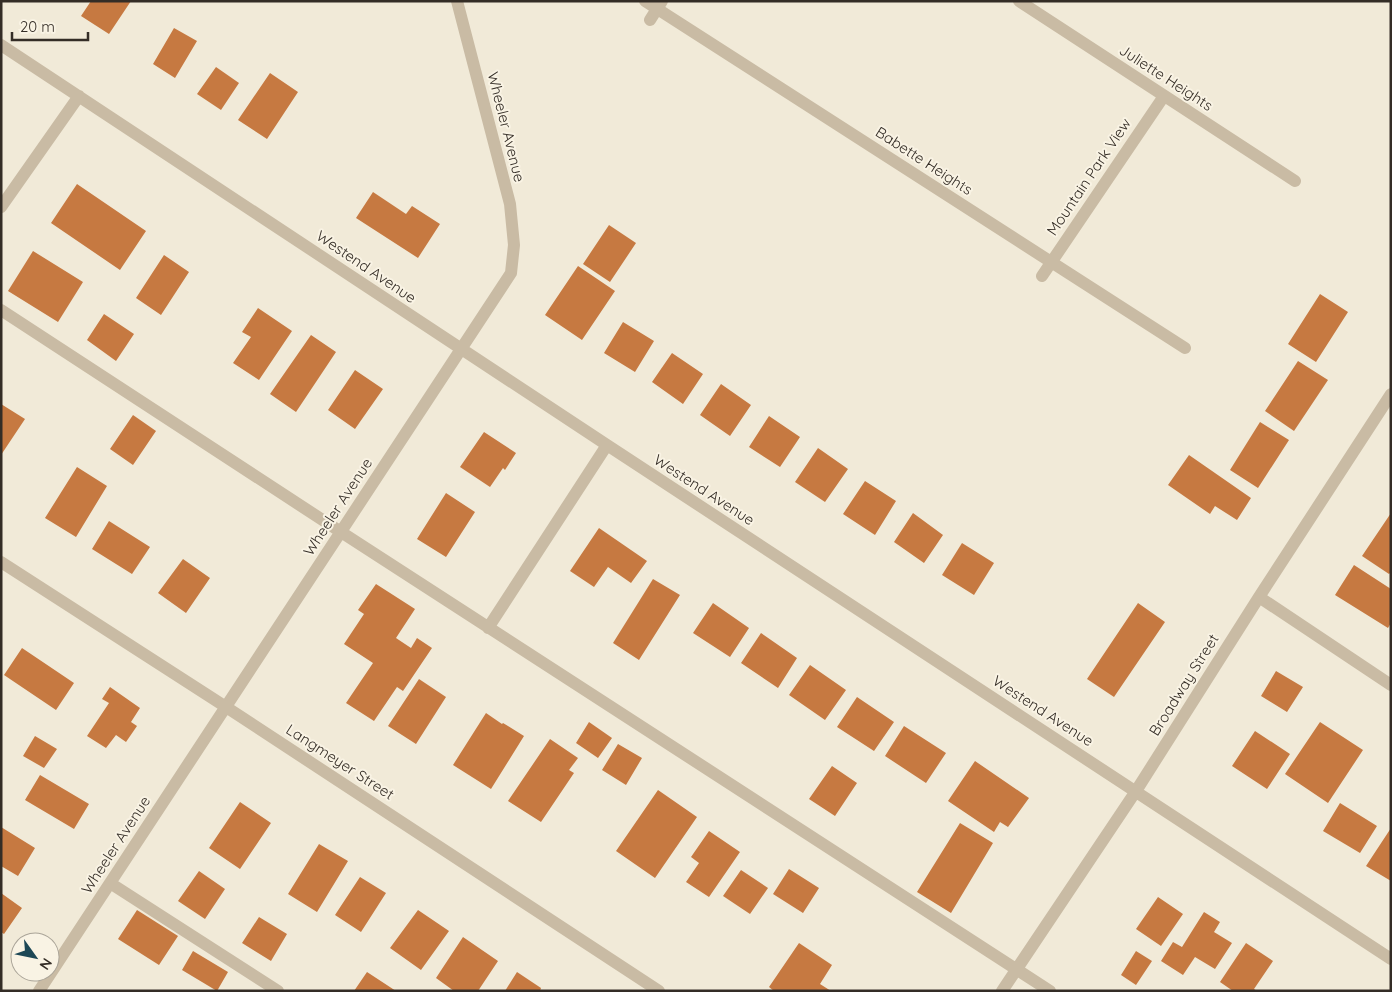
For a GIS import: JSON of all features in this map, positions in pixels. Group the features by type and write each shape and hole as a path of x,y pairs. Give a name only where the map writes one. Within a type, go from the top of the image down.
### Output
{"street":[{"name":"Wheeler Avenue","path":"39,991 510,273 514,245 510,204 457,1"},
{"name":"Babette Heights","path":"645,1 1185,348"},
{"name":"Juliette Heights","path":"1019,1 1295,181"},
{"name":"Westend Avenue","path":"1,45 461,350 1391,959"},
{"path":"1,207 79,96"},
{"name":"Mountain Park View","path":"1042,276 1164,96"},
{"path":"1,310 488,628 1050,991"},
{"name":"Broadway Street","path":"1002,991 1136,791 1391,394"},
{"path":"488,628 607,445"},
{"name":"Langmeyer Street","path":"1,562 659,991"},
{"path":"1259,597 1391,685"},
{"path":"110,883 278,991"}],"building":[{"path":"91,1 131,1 109,34 81,16"},
{"path":"174,28 197,41 175,78 153,64"},
{"path":"216,67 239,83 221,110 197,94"},
{"path":"270,73 298,92 267,139 238,120"},
{"path":"77,184 146,231 120,270 51,223"},
{"path":"373,192 406,214 412,206 440,224 418,258 356,218"},
{"path":"609,225 636,243 610,282 583,264"},
{"path":"33,251 83,282 58,322 8,291"},
{"path":"164,255 189,272 161,315 136,298"},
{"path":"578,266 615,291 582,340 545,315"},
{"path":"1320,294 1348,312 1316,362 1288,344"},
{"path":"258,308 292,331 259,380 233,363 251,337 242,332"},
{"path":"104,314 134,334 116,361 87,340"},
{"path":"623,322 654,341 635,372 604,353"},
{"path":"311,335 336,352 296,412 270,394"},
{"path":"672,353 703,374 683,404 652,382"},
{"path":"1298,361 1328,380 1294,431 1265,411"},
{"path":"355,370 383,389 355,429 328,410"},
{"path":"721,384 751,405 730,436 700,415"},
{"path":"1,404 25,419 1,455"},
{"path":"133,415 156,431 133,465 110,449"},
{"path":"769,416 800,437 780,467 749,447"},
{"path":"1260,422 1289,440 1258,488 1230,470"},
{"path":"484,432 516,453 505,470 503,468 490,487 460,467"},
{"path":"818,448 848,469 825,502 795,482"},
{"path":"1189,455 1251,498 1237,520 1215,506 1210,514 1168,485"},
{"path":"77,467 107,486 76,537 45,518"},
{"path":"865,481 896,501 875,535 843,514"},
{"path":"446,493 475,512 446,557 417,539"},
{"path":"913,513 943,535 924,563 894,542"},
{"path":"1391,513 1391,572 1389,574 1362,556"},
{"path":"109,521 150,547 132,574 92,549"},
{"path":"599,528 647,561 631,583 608,567 594,587 570,571"},
{"path":"962,543 994,563 974,595 942,575"},
{"path":"183,559 210,578 186,613 158,593"},
{"path":"1354,565 1391,589 1391,623 1388,628 1335,595"},
{"path":"653,579 680,595 639,660 613,643"},
{"path":"376,584 415,609 396,638 411,648 417,638 432,648 403,691 397,687 374,721 346,703 373,663 344,644 364,614 358,610"},
{"path":"713,603 749,628 730,657 693,633"},
{"path":"1138,603 1165,622 1114,697 1087,679"},
{"path":"761,633 797,658 778,688 741,663"},
{"path":"22,648 74,683 56,710 4,675"},
{"path":"810,665 846,690 825,720 789,695"},
{"path":"1276,671 1303,687 1287,712 1261,696"},
{"path":"419,679 446,697 416,744 388,726"},
{"path":"110,687 140,708 131,722 137,726 126,742 116,735 106,748 87,736 109,703 102,699"},
{"path":"857,697 894,722 874,751 837,727"},
{"path":"486,713 524,736 491,789 453,765"},
{"path":"589,722 612,738 598,758 576,743"},
{"path":"1320,722 1363,750 1328,803 1285,774"},
{"path":"904,726 946,753 926,783 885,756"},
{"path":"1255,731 1290,754 1267,789 1232,766"},
{"path":"35,736 57,749 44,768 23,756"},
{"path":"550,739 578,758 569,770 574,773 541,822 508,801"},
{"path":"618,744 642,758 626,785 602,770"},
{"path":"975,761 1029,798 1008,827 1000,822 994,832 948,801"},
{"path":"832,766 857,783 835,816 809,799"},
{"path":"40,775 89,804 74,829 25,800"},
{"path":"658,790 697,817 655,878 616,851"},
{"path":"240,802 271,823 240,869 209,848"},
{"path":"1340,803 1377,826 1360,853 1323,831"},
{"path":"960,823 993,843 951,913 917,892"},
{"path":"1,827 35,848 18,876 1,866"},
{"path":"1391,828 1391,881 1366,866"},
{"path":"709,831 740,852 709,897 686,882 699,863 691,857"},
{"path":"319,844 348,861 317,912 288,894"},
{"path":"789,869 819,888 803,913 773,894"},
{"path":"741,870 768,888 750,914 723,896"},
{"path":"199,871 225,889 205,919 178,901"},
{"path":"360,877 386,893 361,932 335,915"},
{"path":"1,893 22,908 4,934 1,932"},
{"path":"1158,897 1183,914 1161,946 1136,929"},
{"path":"137,910 178,936 159,965 118,939"},
{"path":"418,910 449,931 421,970 390,948"},
{"path":"1204,912 1220,922 1214,932 1232,943 1215,969 1195,957 1183,975 1161,961 1173,942 1182,947"},
{"path":"259,917 287,934 271,961 242,943"},
{"path":"463,937 498,961 478,991 454,991 436,978"},
{"path":"799,943 832,965 820,984 831,991 774,991 769,987"},
{"path":"1246,943 1273,961 1254,989 1257,991 1233,991 1220,982"},
{"path":"193,951 228,972 217,991 182,970"},
{"path":"1136,951 1152,961 1136,985 1121,975"},
{"path":"367,972 396,991 354,991"},
{"path":"517,972 541,988 540,991 505,991"}]}
